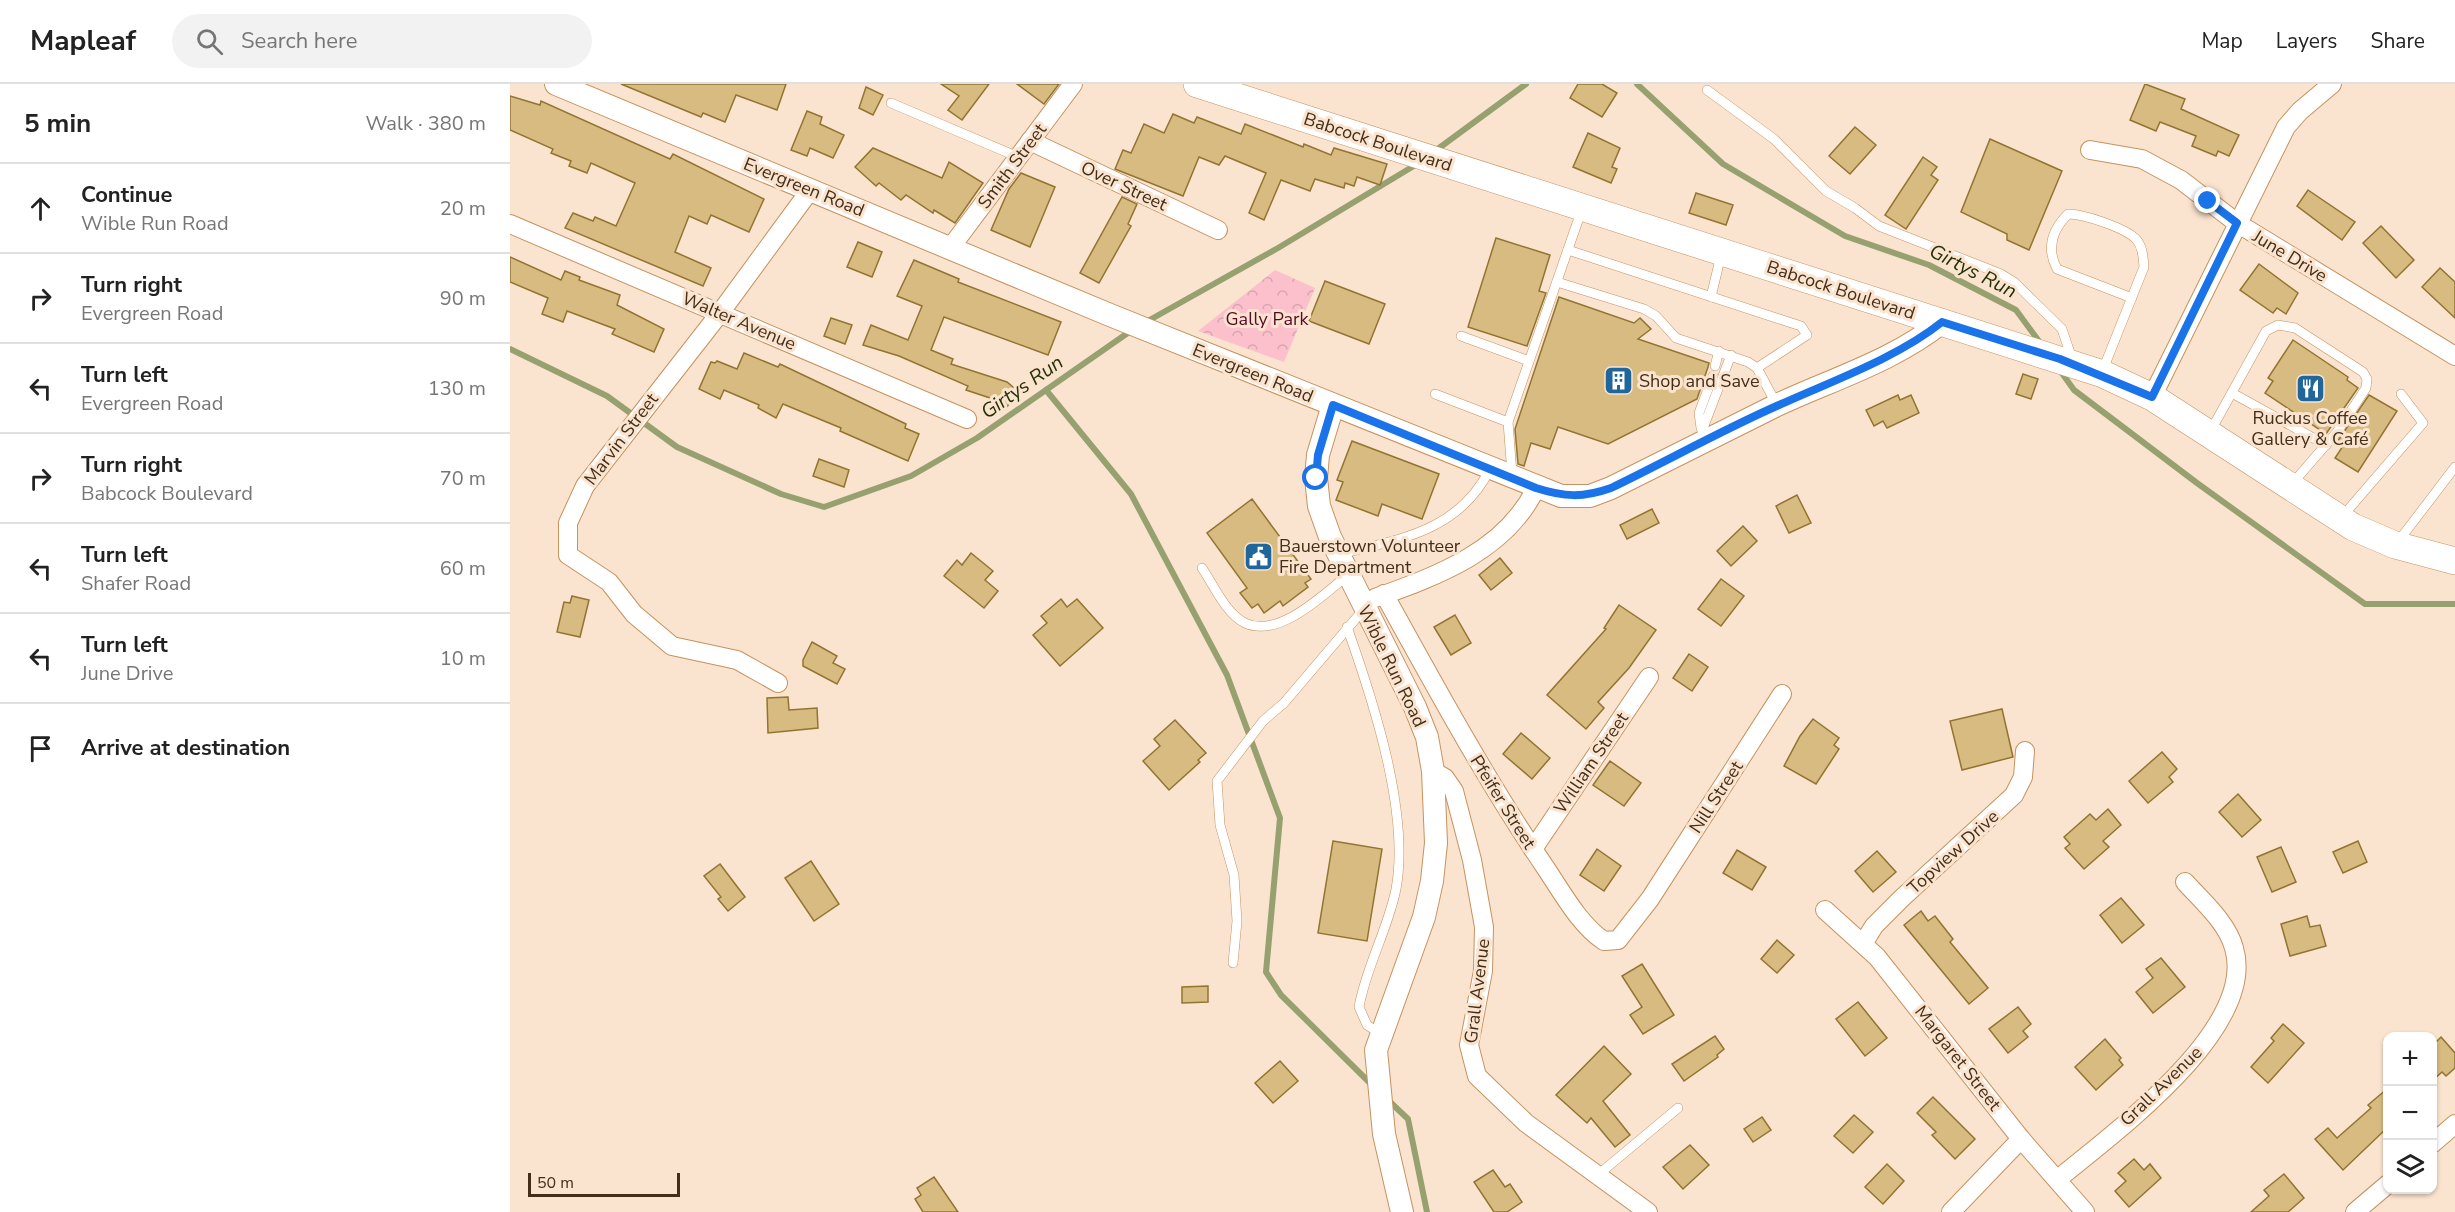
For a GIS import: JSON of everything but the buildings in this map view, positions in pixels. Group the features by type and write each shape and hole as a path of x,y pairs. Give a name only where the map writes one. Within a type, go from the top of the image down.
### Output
{"main road":[{"name":"Babcock Boulevard","path":"1197,84 2005,341 2101,374 2152,397 2340,519 2395,545 2455,561"}],"street":[{"name":"Evergreen Road","path":"556,84 1110,315 1536,488 1561,496 1590,496 1611,488 1705,435 1898,350 1925,335 1942,322"},
{"name":"Smith Street","path":"951,247 1073,84"},
{"path":"2152,397 2286,127 2300,111 2332,84"},
{"name":"Over Street","path":"1030,141 1218,230"},
{"name":"June Drive","path":"2090,150 2142,159 2181,180 2237,223 2455,356"},
{"name":"Marvin Street","path":"778,683 737,660 672,646 634,614 609,582 568,555 568,523 585,486 615,444 720,313 811,189"},
{"name":"Walter Avenue","path":"510,224 967,419"},
{"name":"Wible Run Road","path":"1333,405 1318,455 1316,478 1319,506 1343,564 1415,707 1427,737 1433,771 1436,843 1432,881 1424,917 1378,1042 1384,1134 1402,1212"},
{"path":"1363,605 1384,594 1422,582 1490,544 1512,526 1525,510 1536,488"},
{"name":"Pfeifer Street","path":"1384,594 1463,737 1570,904 1604,941 1618,940 1650,899"},
{"name":"William Street","path":"1533,849 1649,677"},
{"name":"Nill Street","path":"1650,899 1782,694"},
{"name":"Topview Drive","path":"1863,944 1874,926 1902,898 2014,795 2023,777 2025,751"},
{"name":"Grall Avenue","path":"1433,771 1445,778 1454,791 1472,860 1484,927 1483,971 1469,1045 1477,1076 1526,1123 1599,1174 1648,1212"},
{"name":"Grall Avenue","path":"2058,1179 2178,1074 2206,1042 2221,1018 2236,977 2234,947 2220,922 2185,882"},
{"name":"Margaret Street","path":"1825,910 1877,957 2021,1139 2085,1212"},
{"path":"2437,1140 2455,1124"},
{"path":"1951,1212 2021,1139"},
{"path":"2355,1212 2383,1188"}],"lane":[{"path":"1707,90 1774,139 1826,191 1856,208 1879,226 2001,274 2014,282 2062,330 2067,362"},
{"path":"891,104 1018,157"},
{"path":"1512,478 1508,422 1583,207"},
{"path":"2101,374 2132,298 2144,267 2143,252 2136,240 2111,226 2078,214 2068,214 2061,221 2050,245 2050,256 2057,269 2132,298"},
{"path":"1568,250 1801,326 1807,335 1757,368"},
{"path":"1711,297 1722,252"},
{"path":"1557,282 1644,309 1656,316 1676,338 1731,355 1757,368 1777,405"},
{"path":"2210,433 2266,332 2278,325 2295,328 2363,372 2367,379 2366,388 2326,445 2289,487"},
{"path":"1461,336 1529,362"},
{"path":"1715,366 1719,351"},
{"path":"1705,435 1731,355"},
{"path":"1705,435 1699,413 1713,376"},
{"path":"2232,393 2326,445"},
{"path":"1434,394 1508,422"},
{"path":"2340,519 2423,423 2401,394"},
{"path":"2395,545 2455,467"},
{"path":"1202,568 1231,610 1245,623 1267,626 1295,617 1343,564 1426,532 1470,500 1491,469"},
{"path":"1233,963 1237,921 1234,875 1220,825 1217,781 1236,753 1263,721 1284,703 1363,605"},
{"path":"1347,627 1382,745 1399,826 1400,856 1395,891 1359,1007 1367,1026 1378,1042"},
{"path":"1599,1174 1678,1108"}],"green space":[{"name":"Gally Park","path":"1275,270 1315,288 1284,362 1198,331"}],"waterway":[{"name":"Girtys Run","path":"1435,151 1526,84"},
{"name":"Girtys Run","path":"1637,84 1723,164 1845,236 1929,265 2016,310 2041,344"},
{"name":"Girtys Run","path":"1146,322 1278,248 1417,164"},
{"name":"Girtys Run","path":"510,349 607,396 677,447 781,494 824,507 911,476 977,438 1132,330"},
{"name":"Girtys Run","path":"2059,369 2074,390 2197,483 2365,604 2455,604"},
{"path":"1046,390 1131,494 1227,675 1280,818 1266,972 1281,995 1372,1085"},
{"path":"1388,1100 1408,1119 1427,1212"}],"place":[{"name":"Shop and Save","path":"1618,381"},
{"name":"Ruckus Coffee Gallery & Café","path":"2310,389"},
{"name":"Bauerstown Volunteer Fire Department","path":"1258,556"}],"route":[{"path":"1316,478 1318,455 1333,405 1536,488 1561,496 1590,496 1676,457 1777,405 1898,350 1925,335 1942,322 2103,374 2152,397 2237,223 2208,201"}]}
